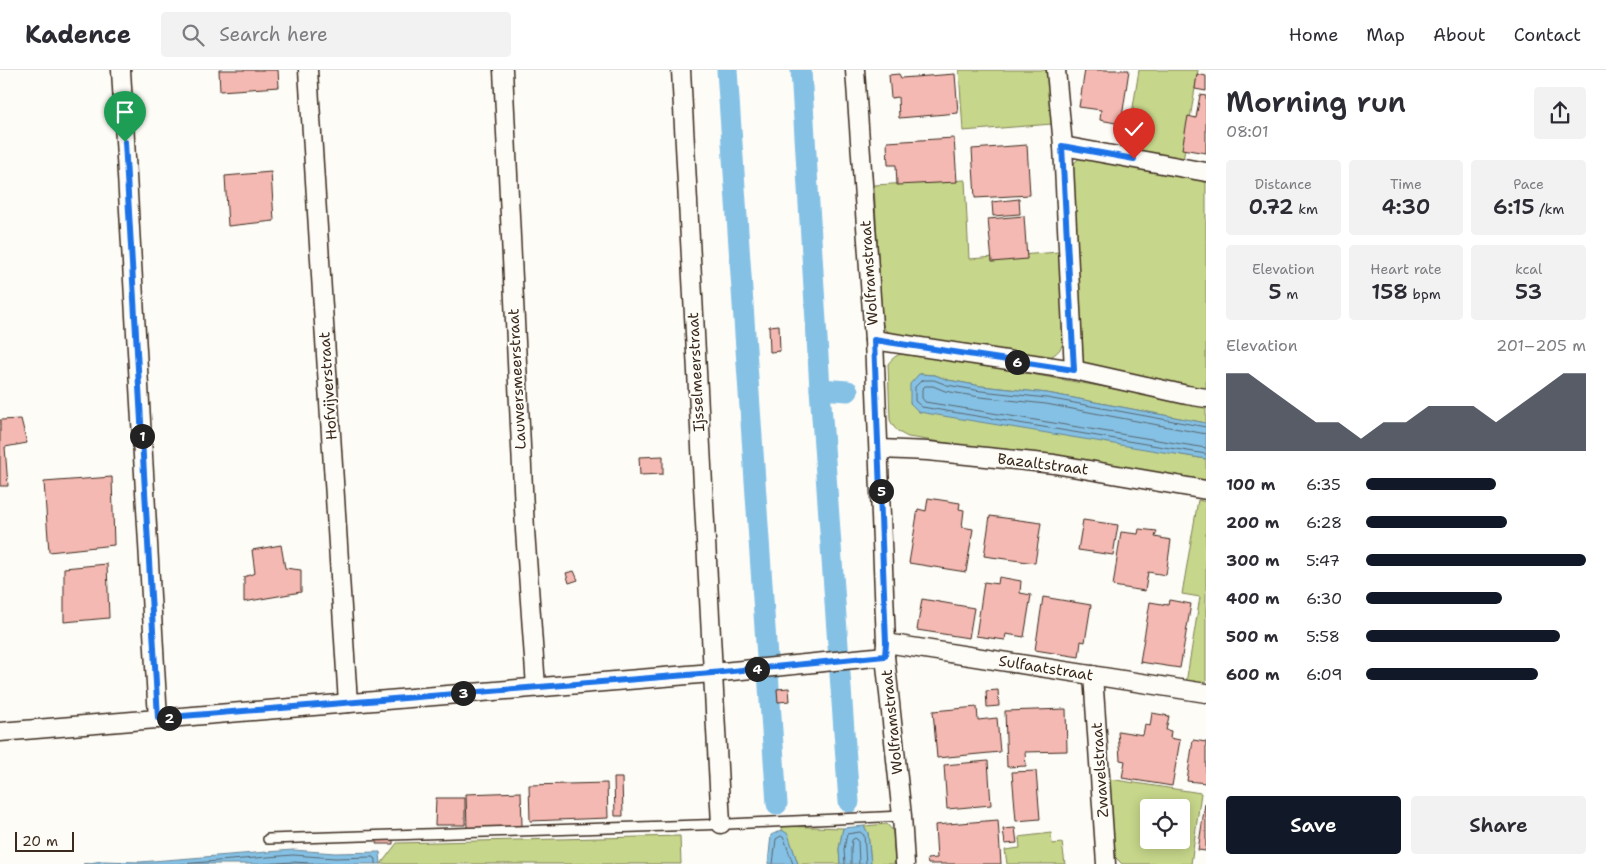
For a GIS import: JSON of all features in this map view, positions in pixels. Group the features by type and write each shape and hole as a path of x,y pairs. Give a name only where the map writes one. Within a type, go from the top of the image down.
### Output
{"street":[{"path":"121,70 158,718"},
{"name":"Hofvijverstraat","path":"308,70 348,703"},
{"name":"Lauwersmeerstraat","path":"503,70 525,530 536,687"},
{"name":"Ijsselmeerstraat","path":"681,70 721,824"},
{"name":"Wolframstraat","path":"854,70 880,449 882,652 902,816 905,864"},
{"path":"1056,70 1074,370"},
{"path":"1062,146 1206,172"},
{"path":"874,340 1074,370 1206,398"},
{"name":"Bazaltstraat","path":"880,449 928,451 1054,464 1206,490"},
{"name":"Sulfaatstraat","path":"0,732 735,671 882,652 1093,676 1206,694"},
{"name":"Zwavelstraat","path":"1093,676 1106,864"}],"lane":[{"path":"268,839 902,816"}],"green space":[{"path":"959,70 1048,70 1052,124 963,131"},
{"path":"1139,70 1198,70 1183,161 1126,151"},
{"path":"1083,155 1206,176 1206,390 1152,382 1088,367 1079,360 1070,172 1075,162"},
{"path":"965,180 969,259 1059,252 1065,337 1060,350 1048,358 893,335 885,330 882,323 874,185"},
{"path":"907,352 1206,405 1206,423 1047,393 981,386 948,380 935,375 920,374 1177,454 1206,459 1206,483 908,437 897,430 890,420 888,364 896,356"},
{"path":"1198,500 1206,502 1206,686 1186,683 1200,597 1182,594"},
{"path":"1109,779 1201,793 1191,864 1122,864 1113,855"},
{"path":"887,824 893,831 895,864 871,864 868,833 864,826"},
{"path":"782,826 843,828 839,849 840,864 798,864 788,835 782,830"},
{"path":"1051,833 1052,844 1062,843 1065,864 1007,864 1005,850 1020,848 1019,837"},
{"path":"680,836 681,864 381,864 397,843"}],"water":[{"path":"919,374 935,375 948,380 981,386 1047,393 1206,423 1206,459 919,412 910,403 910,384"},
{"path":"864,826 868,833 871,864 840,864 839,849 843,828"},
{"path":"782,830 788,834 798,864 768,864 771,835"},
{"path":"293,850 335,853 380,852 381,864 83,864 102,861 140,862"}],"building":[{"path":"219,70 278,70 279,87 220,91"},
{"path":"1085,70 1129,70 1121,124 1100,120 1101,110 1079,107"},
{"path":"899,74 901,78 955,74 958,113 899,118 898,97 891,98 889,75"},
{"path":"1197,74 1206,76 1206,91 1195,89"},
{"path":"1200,95 1206,96 1206,153 1182,149 1188,116 1196,118"},
{"path":"954,138 957,182 897,185 896,165 888,165 887,142"},
{"path":"1027,145 1030,195 975,198 972,149"},
{"path":"271,172 274,221 228,226 225,176"},
{"path":"1019,199 1020,214 993,216 992,202"},
{"path":"1024,216 1027,259 992,262 988,219"},
{"path":"779,325 780,351 770,352 769,326"},
{"path":"21,419 27,443 5,447 8,486 0,486 0,420"},
{"path":"663,456 663,474 640,475 639,457"},
{"path":"112,477 114,545 49,552 44,482"},
{"path":"928,498 960,503 959,509 964,510 962,527 973,529 966,572 909,563 918,509 926,511"},
{"path":"990,516 1041,523 1035,563 984,556"},
{"path":"1083,520 1118,525 1113,555 1078,550"},
{"path":"1139,529 1157,531 1155,537 1171,540 1166,575 1148,572 1145,591 1113,586 1121,532 1138,534"},
{"path":"281,545 285,568 301,570 301,592 244,602 244,577 255,573 252,550"},
{"path":"107,564 109,618 64,622 64,568"},
{"path":"574,571 578,580 569,583 566,573"},
{"path":"999,577 1021,581 1020,593 1031,595 1024,637 1006,634 1005,640 976,636 984,582 998,584"},
{"path":"1043,597 1091,605 1085,642 1081,641 1079,657 1035,650"},
{"path":"922,599 974,608 969,638 917,630"},
{"path":"1169,600 1191,604 1180,668 1140,662 1150,602 1168,605"},
{"path":"789,688 790,701 778,702 777,689"},
{"path":"998,690 999,706 987,707 986,691"},
{"path":"977,707 978,720 997,718 1000,752 937,758 933,711"},
{"path":"1066,709 1067,751 1025,752 1026,766 1007,767 1005,711"},
{"path":"1152,713 1169,716 1166,730 1171,731 1170,738 1180,740 1172,786 1122,778 1125,761 1120,760 1118,731 1143,735 1145,724 1150,726"},
{"path":"1193,740 1206,742 1206,783 1187,781"},
{"path":"988,761 991,805 947,809 944,765"},
{"path":"1036,771 1040,819 1016,821 1012,772"},
{"path":"614,778 622,778 623,816 615,816"},
{"path":"607,783 608,818 530,821 529,785"},
{"path":"521,792 522,826 467,828 466,794"},
{"path":"436,798 465,798 465,825 435,825"},
{"path":"1206,804 1206,851 1198,850"},
{"path":"998,820 1001,864 928,864 927,859 937,858 935,825"},
{"path":"1015,828 1017,843 1005,844 1003,829"},
{"path":"377,836 393,837 393,844 376,844"}],"waterway":[{"path":"727,70 777,804"},
{"path":"801,70 820,389 849,802"},
{"path":"820,389 848,391"}],"route":[{"path":"125,142 158,718 712,673 885,656 880,449 874,340 1074,370 1062,146 1134,159"}]}
